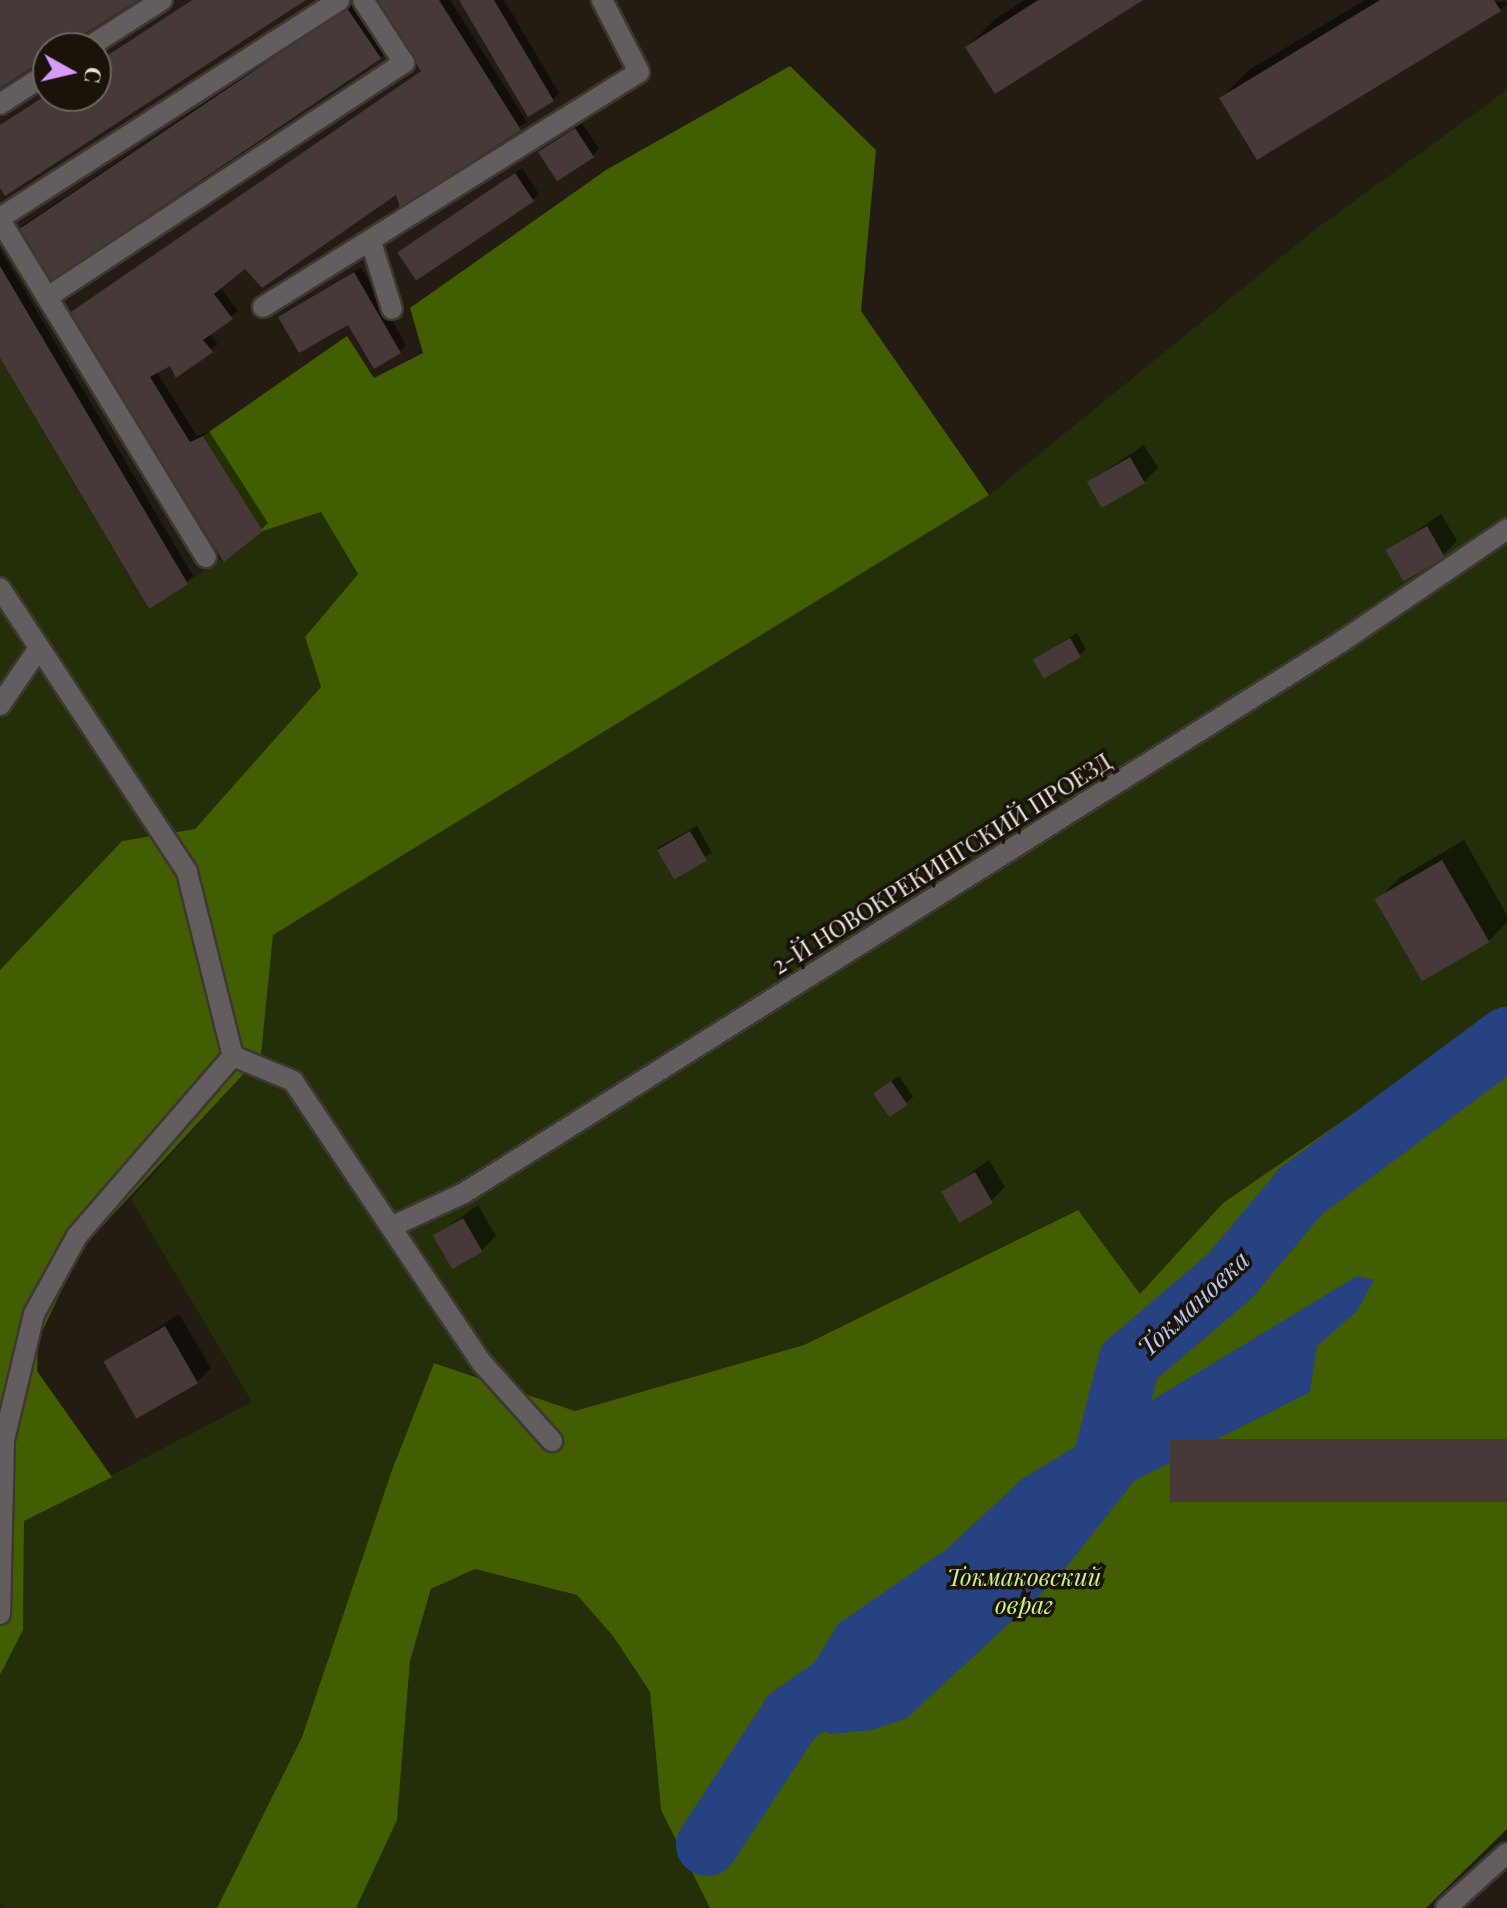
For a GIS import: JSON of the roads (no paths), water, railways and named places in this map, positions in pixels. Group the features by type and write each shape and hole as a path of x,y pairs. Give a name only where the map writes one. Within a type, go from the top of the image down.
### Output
{"street":[{"path":"112,32 162,0"},
{"path":"206,557 0,219 339,0"},
{"path":"49,296 404,63 363,0"},
{"path":"263,307 639,72 602,0"},
{"path":"0,104 32,83"},
{"path":"371,242 392,309"},
{"name":"2-Й НОВОКРЕКИНГСКИЙ ПРОЕЗД","path":"393,1226 464,1193 1341,642 1507,529"},
{"path":"0,588 187,872 233,1056"},
{"path":"0,705 39,648"},
{"path":"233,1056 293,1081 482,1363 552,1441"},
{"path":"0,1614 4,1440 34,1314 77,1236 233,1056"},
{"path":"1454,1905 1507,1853"}],"water":[{"path":"1357,1276 1374,1280 1357,1311 1317,1346 1310,1392 1134,1481 1057,1579 907,1718 872,1730 831,1734 791,1717 785,1697 808,1673 838,1624 948,1548 1022,1479"}],"waterway":[{"name":"Токмановка","path":"1077,1495 1101,1472 1129,1362 1230,1276 1301,1191 1507,1038"},
{"name":"Токмановка","path":"707,1845 791,1717 860,1668"}],"park label":[{"name":"Токмаковский овраг","path":"1024,1591"}]}
